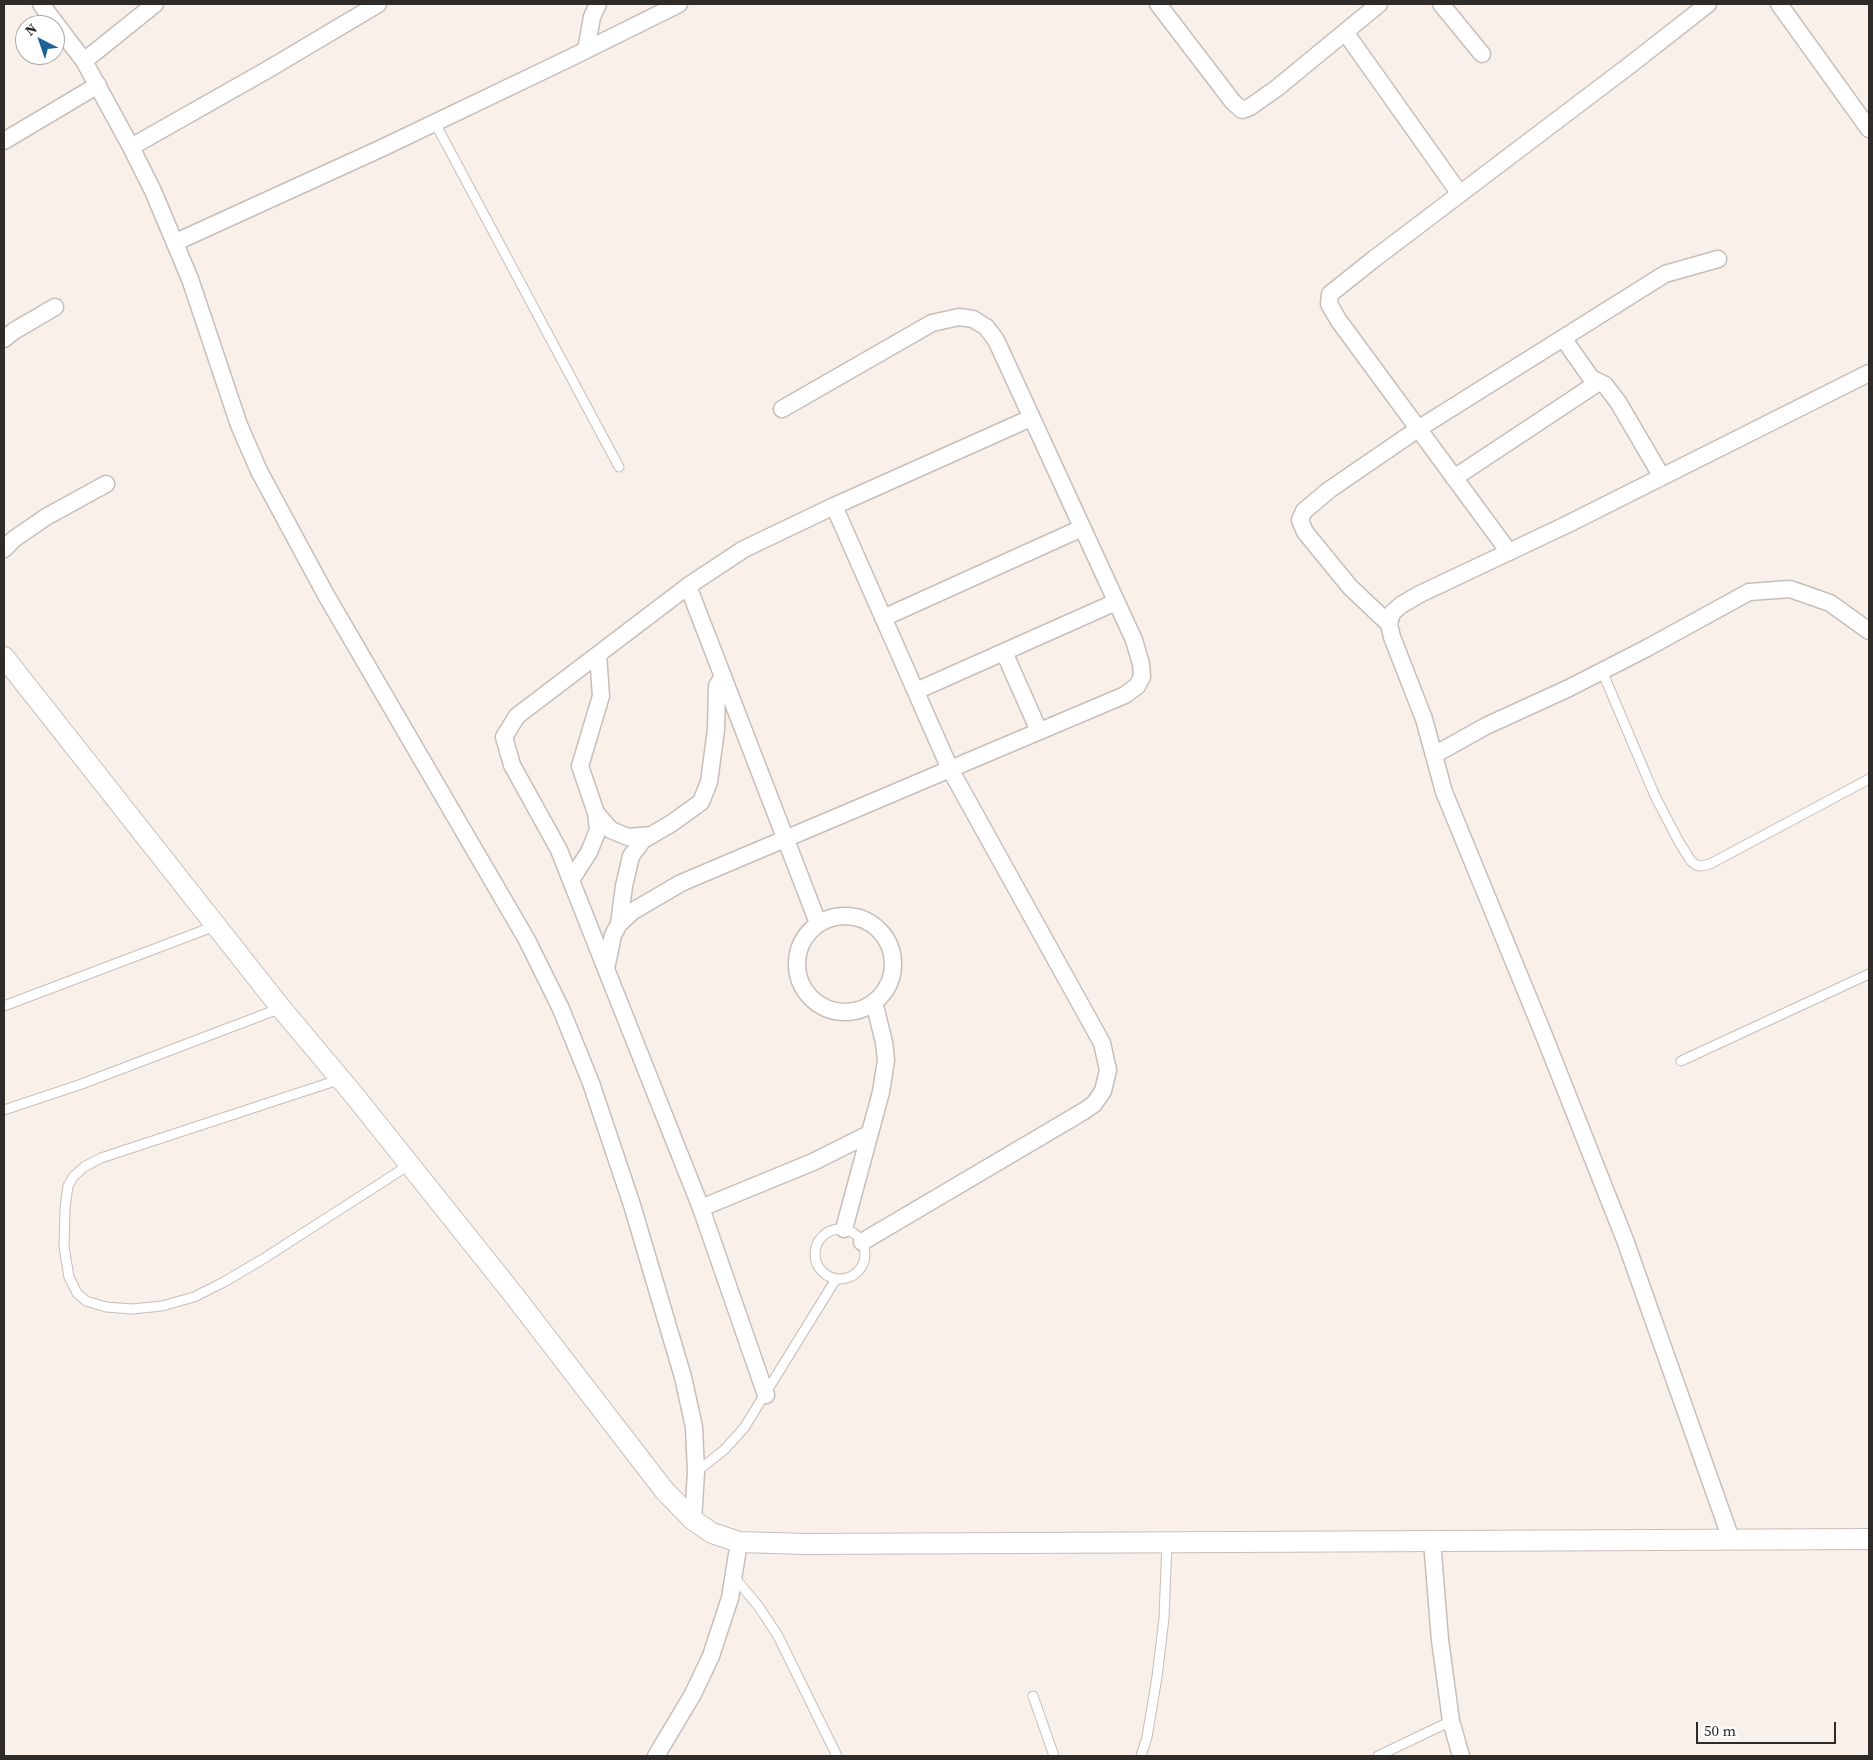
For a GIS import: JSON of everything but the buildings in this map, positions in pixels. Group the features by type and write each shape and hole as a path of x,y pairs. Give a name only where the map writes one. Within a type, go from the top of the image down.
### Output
{"street":[{"path":"41,4 84,61 131,147 176,242 239,425 259,471 326,595 527,940 561,1009 591,1083 626,1186 675,1350 694,1427 696,1472 693,1520"},
{"path":"84,61 155,4"},
{"path":"131,147 267,70 378,4"},
{"path":"586,50 592,17 598,4"},
{"path":"176,242 435,123 679,4"},
{"path":"1158,4 1233,102 1242,110 1250,108 1277,88 1379,4"},
{"path":"1441,4 1482,54"},
{"path":"1509,552 1339,321 1329,304 1328,298 1336,288 1708,4"},
{"path":"1779,4 1869,129"},
{"path":"1345,32 1460,194"},
{"path":"4,141 98,86"},
{"path":"1389,624 1350,587 1305,532 1300,520 1304,511 1329,490 1418,429 1665,274 1718,259"},
{"path":"4,339 14,330 55,307"},
{"path":"606,969 613,935 619,924 633,911 681,883 1125,695 1137,686 1142,677 1141,664 1134,640 996,340 986,327 974,319 959,317 932,323 782,409"},
{"path":"1563,338 1588,374 1610,391 1618,402 1662,477"},
{"path":"1731,1539 1624,1240 1539,1024 1444,792 1424,719 1392,638 1389,624 1392,613 1401,605 1869,373"},
{"path":"1454,478 1599,382"},
{"path":"766,1395 701,1208 571,880 559,850 512,765 504,737 517,716 688,586 744,549 834,506 1031,418"},
{"path":"4,549 14,539 46,517 106,484"},
{"path":"834,506 950,768 1102,1043 1108,1070 1103,1091 1094,1104 1084,1111 862,1242"},
{"path":"883,618 1082,528"},
{"path":"688,586 818,923"},
{"path":"1434,755 1486,726 1602,671 1749,592 1790,589 1830,603 1869,632"},
{"path":"916,692 1116,602"},
{"path":"1004,652 1039,732"},
{"path":"571,880 589,852 598,830 596,813 580,766 601,696 598,655"},
{"path":"4,657 214,926 341,1079 514,1294 664,1490 693,1520 712,1533 739,1542 765,1544 1869,1539"},
{"path":"619,924 624,886 631,856 643,840 701,802 709,782 716,730 718,686 723,676"},
{"path":"596,813 611,830 628,837 652,835"},
{"path":"850,916 866,920 879,930 888,943 893,958 892,975 885,990 874,1002 859,1010 842,1012 825,1008 811,999 801,985 796,968 798,951 806,935 818,923 833,917 850,916"},
{"path":"844,1229 880,1092 886,1060 884,1042 874,1002"},
{"path":"701,1208 770,1181 869,1134"},
{"path":"1432,1541 1440,1640 1451,1720 1461,1756"},
{"path":"656,1756 693,1694 711,1656 730,1598 739,1542"}],"lane":[{"path":"435,123 619,467"},
{"path":"1602,671 1655,796 1679,842 1691,861 1696,864 1701,866 1710,864 1869,779"},
{"path":"4,1006 214,926"},
{"path":"1681,1061 1869,974"},
{"path":"4,1110 79,1085 281,1008"},
{"path":"341,1079 100,1158 84,1167 73,1177 68,1186 65,1208 64,1247 69,1277 77,1293 86,1301 106,1307 132,1309 162,1306 194,1297 263,1259 409,1165"},
{"path":"835,1229 844,1229 854,1233 862,1242 865,1250 865,1260 861,1269 854,1275 836,1280 820,1271 814,1255 820,1238 827,1232 835,1229"},
{"path":"696,1472 724,1450 744,1428 836,1280"},
{"path":"1141,1756 1147,1737 1157,1677 1164,1618 1167,1542"},
{"path":"733,1577 759,1606 778,1636 837,1756"},
{"path":"1033,1696 1054,1756"},
{"path":"1378,1756 1451,1720"}]}
